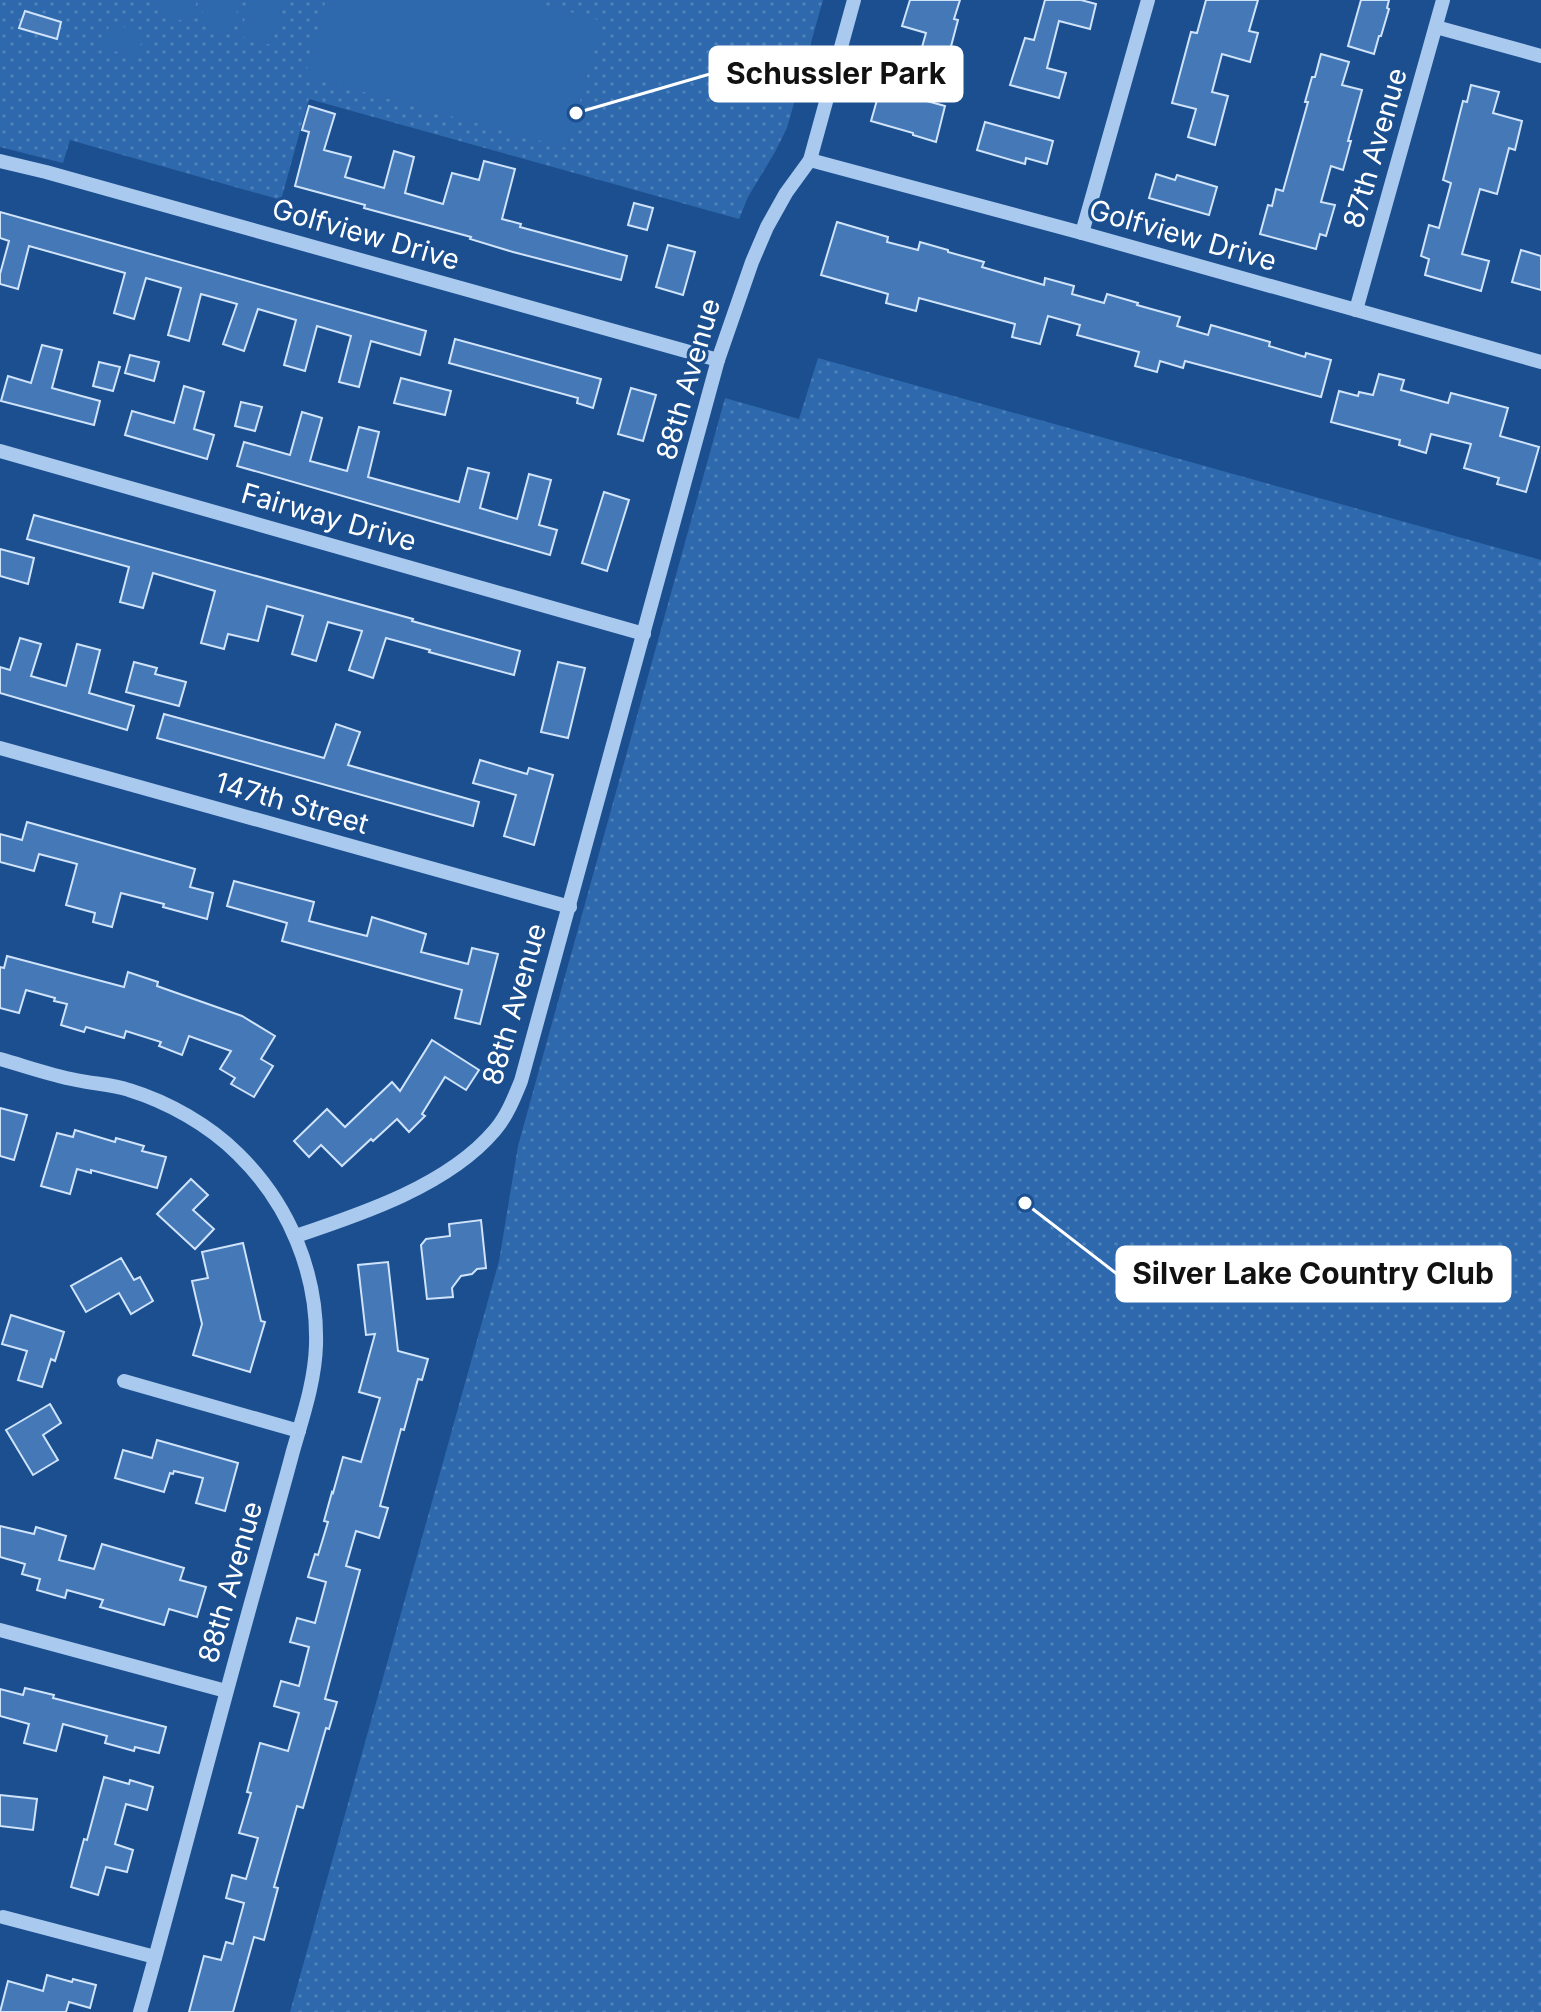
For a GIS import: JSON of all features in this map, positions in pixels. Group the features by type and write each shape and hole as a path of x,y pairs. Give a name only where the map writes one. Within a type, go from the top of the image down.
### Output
{"street":[{"name":"88th Avenue","path":"140,2012 308,1399 316,1344 311,1289 296,1236 440,1177 495,1130 512,1104 570,907 718,360 767,227 810,160 854,0"},
{"path":"1082,233 1148,0"},
{"name":"87th Avenue","path":"1356,310 1443,0"},
{"path":"1436,27 1541,56"},
{"name":"Golfview Drive","path":"810,160 1541,362"},
{"name":"Golfview Drive","path":"0,161 718,360"},
{"name":"Fairway Drive","path":"0,451 644,634"},
{"name":"147th Street","path":"0,748 570,907"},
{"path":"0,1059 77,1080 129,1089 180,1112 237,1153 263,1181 296,1236"},
{"path":"124,1381 299,1431"},
{"path":"0,1630 226,1691"},
{"path":"3,1917 155,1957"}],"shaded area":[{"path":"0,0 823,0 787,128 739,219 309,99 281,200 70,140 63,163 0,147"},
{"path":"163,0 197,0 190,23 159,14"},
{"path":"206,0 240,0 231,34 199,25"},
{"path":"250,0 284,0 271,45 240,36"},
{"path":"326,0 527,0 602,21 567,148 305,76"},
{"path":"110,23 144,33 137,57 103,48"},
{"path":"818,358 1541,560 1541,2012 290,2012 499,1261 518,1146 725,398 799,419"}],"building":[{"path":"910,0 960,0 945,69 918,61 926,33 902,26"},
{"path":"1045,0 1081,0 1096,4 1090,29 1059,21 1047,68 1066,73 1059,98 1010,85 1025,38 1034,40"},
{"path":"1206,0 1258,0 1249,31 1258,33 1250,62 1222,54 1212,92 1228,96 1215,145 1188,137 1196,109 1172,103 1191,32 1197,33"},
{"path":"1361,0 1389,0 1389,9 1374,54 1348,46"},
{"path":"25,11 61,22 57,39 19,28"},
{"path":"1321,54 1349,62 1342,85 1362,90 1343,170 1331,166 1321,202 1335,205 1326,236 1320,234 1316,249 1260,234 1276,189 1283,191 1308,102 1305,102"},
{"path":"883,79 908,86 905,95 945,106 936,142 871,121"},
{"path":"1471,85 1499,92 1493,113 1522,121 1515,150 1509,148 1497,194 1480,189 1462,254 1489,261 1481,291 1425,275 1429,259 1421,256 1429,225 1439,228 1451,183 1443,180 1463,101 1467,102"},
{"path":"309,106 335,114 324,150 351,157 345,177 384,188 394,151 414,157 405,193 443,204 452,173 479,180 484,161 515,169 502,219 521,224 520,227 627,256 621,280 513,252 295,186 309,132 302,130"},
{"path":"985,122 1053,141 1047,164 1026,158 1025,164 977,150"},
{"path":"1156,174 1175,180 1177,175 1217,187 1209,215 1149,198"},
{"path":"634,203 653,208 647,230 628,225"},
{"path":"0,212 426,331 420,355 371,341 359,387 339,382 351,336 317,326 305,371 284,365 296,320 258,309 244,351 223,344 237,304 201,294 189,341 168,335 181,288 146,278 134,319 114,313 125,273 29,246 18,289 0,284 9,241 0,238"},
{"path":"837,222 888,237 887,242 918,250 920,242 948,250 984,262 982,267 1044,285 1045,278 1074,286 1072,294 1104,303 1107,294 1138,303 1180,317 1177,326 1208,335 1211,325 1270,342 1269,346 1305,357 1306,353 1331,360 1321,397 1185,361 1183,368 1160,361 1157,372 1135,366 1139,352 1077,335 1080,325 1048,316 1040,344 1012,337 1015,324 919,298 916,311 886,303 888,294 821,275"},
{"path":"668,245 695,252 683,295 656,287"},
{"path":"1521,250 1541,256 1541,290 1512,282"},
{"path":"455,339 601,379 593,408 577,403 578,398 449,363"},
{"path":"42,345 62,350 52,388 100,401 94,425 1,401 8,376 31,383"},
{"path":"130,355 159,362 154,381 125,373"},
{"path":"99,362 120,367 113,391 93,386"},
{"path":"1379,374 1404,380 1401,390 1448,403 1451,393 1508,408 1500,436 1539,447 1526,492 1497,484 1499,478 1464,468 1471,444 1431,434 1426,453 1399,445 1400,440 1331,422 1339,391 1358,396 1359,392 1373,395"},
{"path":"401,378 451,391 445,415 394,403"},
{"path":"184,386 204,392 194,429 214,435 207,459 125,435 132,411 174,423"},
{"path":"631,388 656,395 643,441 618,434"},
{"path":"241,402 262,407 255,431 235,426"},
{"path":"302,412 322,418 310,461 347,471 359,427 379,432 368,477 459,502 468,468 489,473 480,508 517,519 529,474 551,480 539,525 557,530 550,555 237,466 244,442 290,455"},
{"path":"604,492 629,500 607,571 582,563"},
{"path":"34,515 520,651 514,675 386,638 373,678 349,670 362,631 328,622 316,661 292,654 303,616 267,606 258,641 228,634 224,649 201,643 215,591 153,573 143,608 120,602 129,567 27,539"},
{"path":"0,549 34,558 28,584 0,576"},
{"path":"20,638 41,644 31,676 66,686 77,644 100,650 89,693 134,706 127,730 0,693 0,667 10,670"},
{"path":"134,662 157,668 155,674 186,682 179,706 126,692"},
{"path":"558,662 585,668 568,738 541,732"},
{"path":"164,714 324,758 336,724 360,732 348,765 479,802 473,826 157,738"},
{"path":"480,760 527,774 529,768 553,775 534,845 504,836 516,795 473,783"},
{"path":"27,822 195,869 190,887 213,893 207,919 121,893 112,927 93,922 95,913 66,905 77,864 39,854 34,871 0,862 0,834 22,840"},
{"path":"234,881 314,902 309,921 367,936 372,917 426,934 421,952 468,964 472,948 498,954 480,1024 455,1018 462,990 282,941 287,923 227,906"},
{"path":"7,956 124,987 128,972 158,982 157,986 242,1016 275,1036 261,1059 273,1066 254,1097 231,1084 235,1078 220,1069 231,1051 189,1036 182,1055 159,1046 161,1042 126,1031 124,1038 86,1027 84,1032 61,1025 67,1004 26,990 19,1013 0,1008 0,967 4,968"},
{"path":"432,1040 479,1070 466,1090 445,1077 422,1114 425,1116 409,1132 397,1119 342,1166 321,1145 309,1157 294,1141 327,1109 345,1127 392,1082 400,1091"},
{"path":"0,1108 27,1115 14,1160 0,1156"},
{"path":"75,1130 115,1142 116,1138 144,1146 142,1151 166,1157 157,1188 77,1169 70,1194 41,1186 57,1133 73,1137"},
{"path":"191,1179 208,1195 193,1210 214,1229 195,1249 157,1214"},
{"path":"481,1220 486,1268 461,1276 452,1288 453,1297 427,1299 421,1245 426,1239 450,1236 449,1224"},
{"path":"243,1243 261,1321 265,1322 250,1372 193,1355 202,1324 192,1281 208,1278 202,1252"},
{"path":"121,1258 134,1280 140,1277 153,1301 131,1314 119,1293 86,1312 71,1286"},
{"path":"388,1262 398,1351 428,1359 422,1380 418,1379 404,1430 401,1429 380,1506 388,1508 379,1538 356,1531 346,1566 360,1570 325,1699 337,1702 329,1729 326,1728 303,1808 297,1806 274,1887 278,1888 264,1940 254,1937 233,2012 189,2012 204,1956 221,1960 226,1942 233,1944 244,1903 226,1898 232,1875 246,1879 258,1838 239,1833 251,1793 247,1792 260,1743 288,1751 299,1713 274,1706 281,1681 299,1686 309,1647 290,1642 297,1618 315,1623 326,1582 308,1577 328,1522 324,1521 332,1492 343,1457 361,1462 380,1398 359,1392 375,1334 366,1335 358,1265"},
{"path":"11,1315 64,1332 55,1361 51,1359 42,1387 18,1380 27,1351 2,1344"},
{"path":"50,1404 61,1423 43,1435 58,1460 33,1475 6,1430"},
{"path":"157,1440 238,1463 225,1511 196,1503 203,1478 174,1471 170,1473 164,1492 115,1478 123,1450 152,1458"},
{"path":"0,1526 34,1534 36,1527 66,1536 59,1560 94,1569 102,1544 184,1568 180,1580 206,1587 197,1617 169,1609 164,1625 100,1607 103,1600 67,1590 65,1598 37,1590 40,1579 22,1574 25,1564 0,1557"},
{"path":"25,1688 166,1727 159,1753 135,1747 134,1751 105,1743 107,1736 63,1724 56,1751 24,1743 29,1724 0,1716 0,1689 23,1695"},
{"path":"104,1777 153,1787 147,1810 126,1804 115,1844 133,1850 127,1872 106,1867 98,1895 71,1887"},
{"path":"0,1795 37,1799 33,1830 0,1826"},
{"path":"47,1975 96,1985 90,2008 69,2002 66,2012 0,2012 8,1981 43,1991"}],"place":[{"name":"Schussler Park","path":"576,113"},
{"name":"Silver Lake Country Club","path":"1025,1203"}]}
